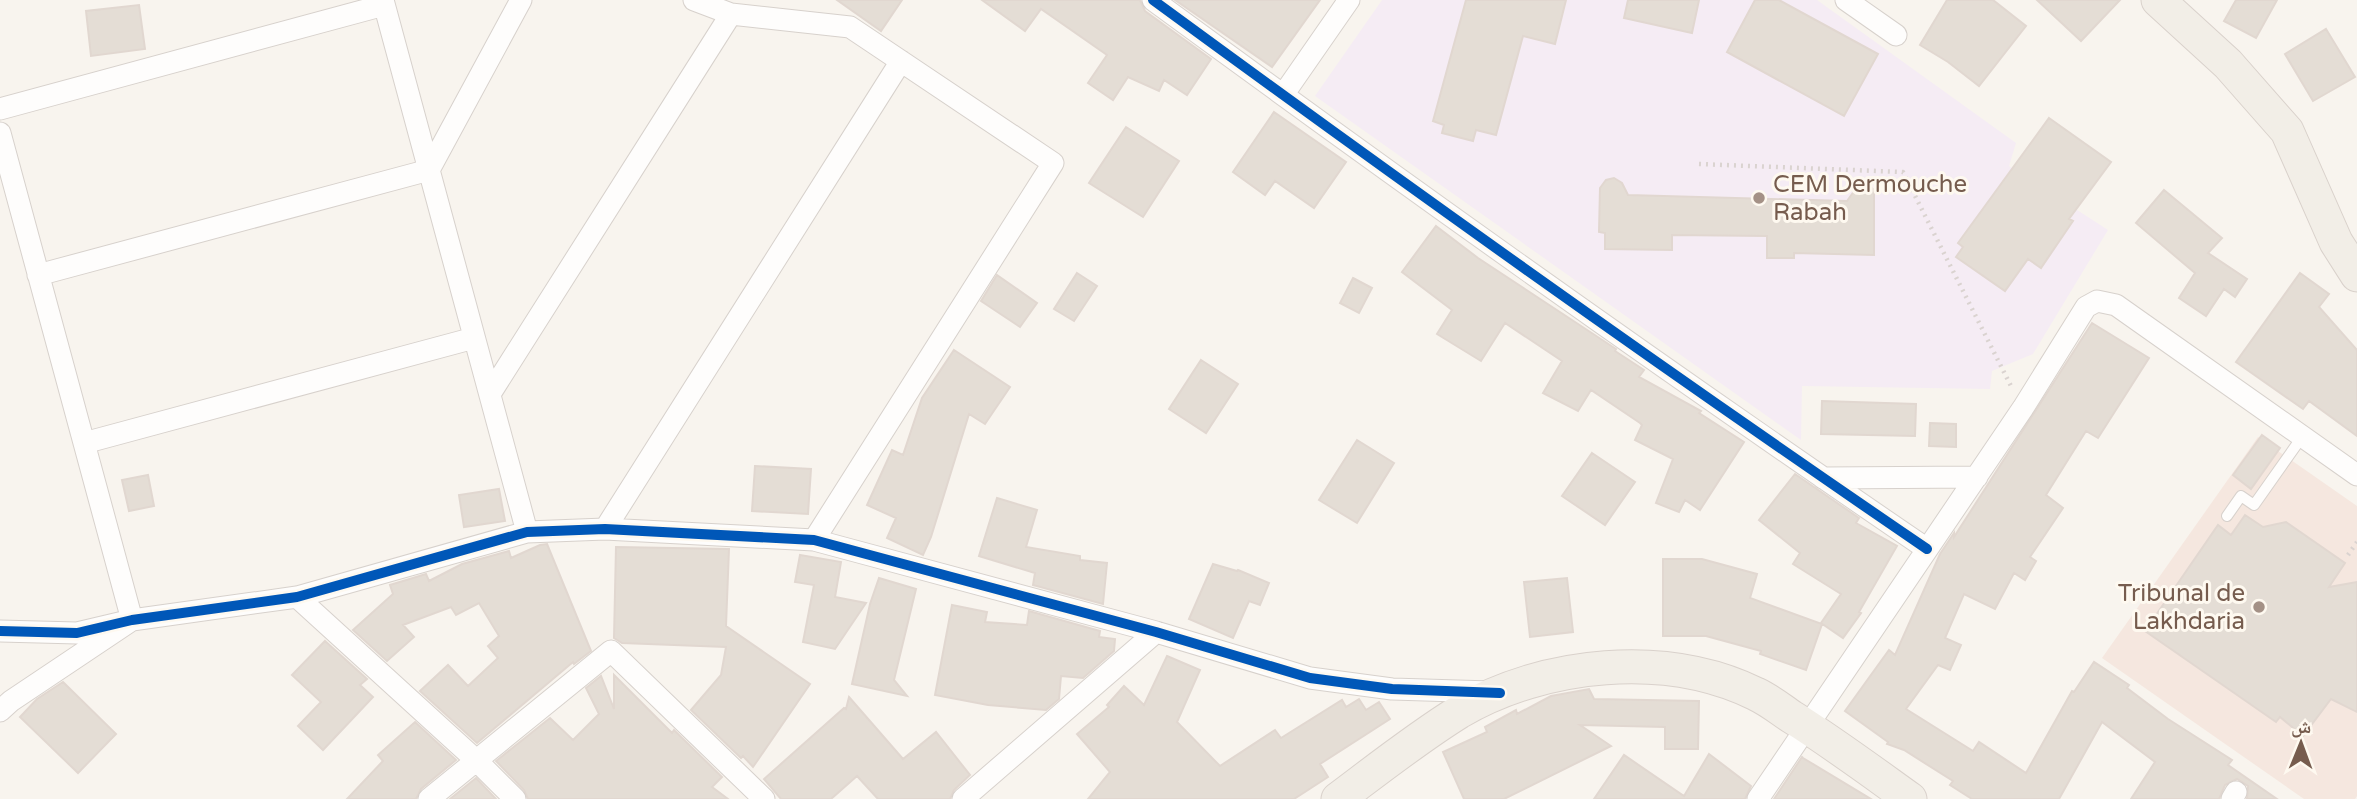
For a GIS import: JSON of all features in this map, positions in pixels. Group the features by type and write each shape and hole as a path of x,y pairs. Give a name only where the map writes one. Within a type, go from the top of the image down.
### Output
{"main road":[{"path":"2158,0 2228,64 2287,131 2336,242 2357,275"},
{"path":"1338,799 1461,711 1500,693 1580,669 1641,667 1703,674 1756,694 1910,799"}],"street":[{"path":"38,275 429,170 521,0"},
{"path":"694,0 732,14 850,27 1053,163 814,540"},
{"path":"1153,0 1283,95 1927,549"},
{"path":"1283,95 1349,0"},
{"path":"1846,0 1896,35"},
{"path":"0,109 383,3 527,532"},
{"path":"490,394 732,14"},
{"path":"605,529 901,61"},
{"path":"0,133 132,620"},
{"path":"1758,799 2023,408 2086,307 2097,301 2116,305 2357,475"},
{"path":"84,443 474,338"},
{"path":"1823,478 1977,477"},
{"path":"0,631 77,633 132,620 297,597 527,532 605,529 814,540 1156,632 1310,678 1392,689 1500,693"},
{"path":"297,597 515,799"},
{"path":"4,706 132,620"},
{"path":"963,799 1156,632"},
{"path":"429,799 611,651 764,799"}],"lane":[{"path":"2227,516 2241,496 2254,505 2302,437"}],"path":[{"path":"1699,164 1903,172 2023,408"},
{"path":"2348,555 2357,542"}],"shaded area":[{"name":"CEM Dermouche Rabah","path":"1382,0 1817,0 2016,143 2009,166 2108,230 2033,354 1992,371 1990,389 1802,386 1801,440 1315,96"},
{"path":"2258,437 2357,506 2355,799 2304,799 2102,658"}],"building":[{"path":"837,0 902,0 881,31"},
{"path":"982,0 1140,0 1145,11 1211,59 1187,95 1164,80 1159,91 1128,77 1113,100 1088,83 1107,55 1041,9 1025,31"},
{"path":"1175,0 1320,0 1272,67"},
{"path":"1466,0 1566,0 1555,44 1523,36 1496,135 1476,130 1473,141 1442,133 1444,125 1433,121"},
{"path":"1628,0 1699,0 1692,33 1624,18"},
{"path":"1755,0 1779,0 1878,54 1844,116 1727,52"},
{"path":"1947,0 1993,0 2026,26 1979,86 1920,45"},
{"path":"2037,0 2120,0 2081,41"},
{"path":"2236,0 2277,0 2256,38 2224,21"},
{"path":"139,5 145,49 91,56 86,11"},
{"path":"2326,29 2355,77 2313,101 2285,54"},
{"path":"1274,112 1346,162 1314,208 1275,181 1265,195 1233,172"},
{"path":"2049,118 2111,162 2069,219 2073,221 2041,268 2028,259 2005,291 1956,257 1963,247 1958,243"},
{"path":"1126,127 1179,161 1143,217 1089,183"},
{"path":"1614,178 1622,183 1628,195 1847,201 1857,187 1867,184 1874,190 1874,255 1794,253 1794,258 1767,258 1767,236 1672,235 1672,250 1605,249 1605,233 1599,232 1600,188 1606,180"},
{"path":"2164,190 2222,238 2208,253 2247,279 2235,297 2224,289 2206,316 2179,298 2195,273 2136,223"},
{"path":"1436,226 1478,258 1616,349 1615,351 1644,370 1639,377 1701,411 1699,413 1744,442 1700,510 1685,500 1679,512 1656,503 1673,459 1635,440 1642,425 1640,423 1591,390 1578,411 1543,393 1562,361 1505,323 1481,361 1437,334 1452,310 1402,272"},
{"path":"1077,273 1097,286 1074,321 1054,309"},
{"path":"2300,273 2329,294 2319,307 2357,350 2357,436 2309,401 2303,409 2236,362"},
{"path":"997,275 1037,303 1020,327 981,301"},
{"path":"1353,278 1372,288 1359,313 1340,303"},
{"path":"2092,323 2149,358 2098,438 2086,431 2046,495 2063,508 2030,557 2036,561 2025,580 2014,573 1995,609 1964,594 1945,638 1961,645 1950,670 1938,665 1906,709 1973,751 1979,742 2026,773 2072,691 2074,692 2094,662 2129,685 2127,688 2168,719 2232,760 2228,765 2277,799 2247,799 2248,786 2237,779 2225,785 2219,799 2131,799 2155,762 2102,722 2059,799 1972,799 1950,785 1953,781 1904,750 1887,744 1888,742 1845,711 1889,650 1895,655 1940,554 1954,533 1954,537"},
{"path":"954,350 1010,387 985,424 969,414 923,555 887,538 896,518 867,505 892,450 903,455 922,398"},
{"path":"1201,360 1238,384 1206,433 1169,409"},
{"path":"1822,401 1916,404 1915,436 1821,434"},
{"path":"1930,423 1956,424 1956,447 1929,446"},
{"path":"2262,435 2280,448 2251,489 2233,475"},
{"path":"1357,440 1394,463 1357,523 1319,500"},
{"path":"1592,453 1635,482 1605,525 1562,496"},
{"path":"755,466 811,469 808,514 752,511"},
{"path":"1795,474 1859,518 1856,523 1897,546 1859,612 1861,613 1843,638 1821,623 1841,594 1793,564 1800,553 1759,520"},
{"path":"148,475 154,506 129,511 122,480"},
{"path":"499,489 505,521 464,527 459,495"},
{"path":"997,498 1037,510 1026,547 1080,556 1080,560 1107,563 1103,604 1033,585 1035,573 979,556"},
{"name":"Tribunal de Lakhdaria","path":"2245,515 2263,527 2286,522 2345,563 2329,587 2357,582 2357,712 2331,699 2303,736 2280,717 2276,722 2145,631 2218,525 2231,535"},
{"path":"547,544 591,651 574,664 573,662 477,743 420,691 448,665 468,686 498,658 488,646 499,636 479,603 456,615 451,607 403,625 414,637 387,661 353,630 393,594 390,585 426,574 429,581 462,564 509,551 511,558"},
{"path":"616,547 729,549 726,626 810,684 753,767 691,710 721,675 726,647 622,643 614,638"},
{"path":"800,555 841,562 835,597 866,603 835,649 803,642 814,585 795,582"},
{"path":"1663,559 1702,559 1757,574 1750,598 1822,624 1806,670 1760,654 1761,651 1706,636 1663,636"},
{"path":"1213,564 1238,570 1269,583 1260,605 1249,601 1233,638 1189,619"},
{"path":"879,578 916,589 894,680 907,696 852,684 870,604"},
{"path":"1567,578 1573,632 1530,637 1524,582"},
{"path":"952,605 987,612 985,622 1027,625 1029,611 1100,631 1099,637 1115,639 1114,651 1083,678 1061,676 1059,699 1046,710 988,705 935,695"},
{"path":"325,641 367,679 360,685 373,697 323,750 298,726 321,702 292,675"},
{"path":"1167,656 1200,670 1177,722 1220,766 1275,730 1281,738 1342,700 1346,707 1359,699 1366,710 1379,702 1390,719 1320,764 1328,777 1294,799 1088,799 1110,772 1077,734 1109,707 1107,705 1124,686 1144,705"},
{"path":"614,675 672,733 674,730 722,777 712,787 728,799 528,799 524,790 496,761 550,718 573,740 599,714 586,688 601,676 614,709"},
{"path":"63,682 116,734 78,773 20,717 37,699"},
{"path":"1589,689 1594,699 1699,701 1698,749 1665,749 1665,727 1580,725 1611,746 1504,799 1464,799 1443,752 1487,732 1485,727 1516,710 1517,714 1551,696"},
{"path":"849,697 903,759 936,732 970,775 954,790 950,799 878,799 857,776 831,799 781,799 764,779 846,709"},
{"path":"415,722 456,760 421,789 416,799 347,799 383,761 378,755"},
{"path":"1709,754 1751,786 1745,799 1594,799 1624,755 1684,796"},
{"path":"1803,758 1871,799 1774,799"},
{"path":"476,778 496,799 450,799"}],"cycle path":[{"path":"1153,0 1538,278 1927,549"},
{"path":"0,631 77,633 132,620 297,597 527,532 605,529 814,540 1156,632 1310,678 1392,689 1500,693"}],"place":[{"name":"CEM Dermouche Rabah","path":"1759,198"},
{"name":"Tribunal de Lakhdaria","path":"2259,607"}]}
